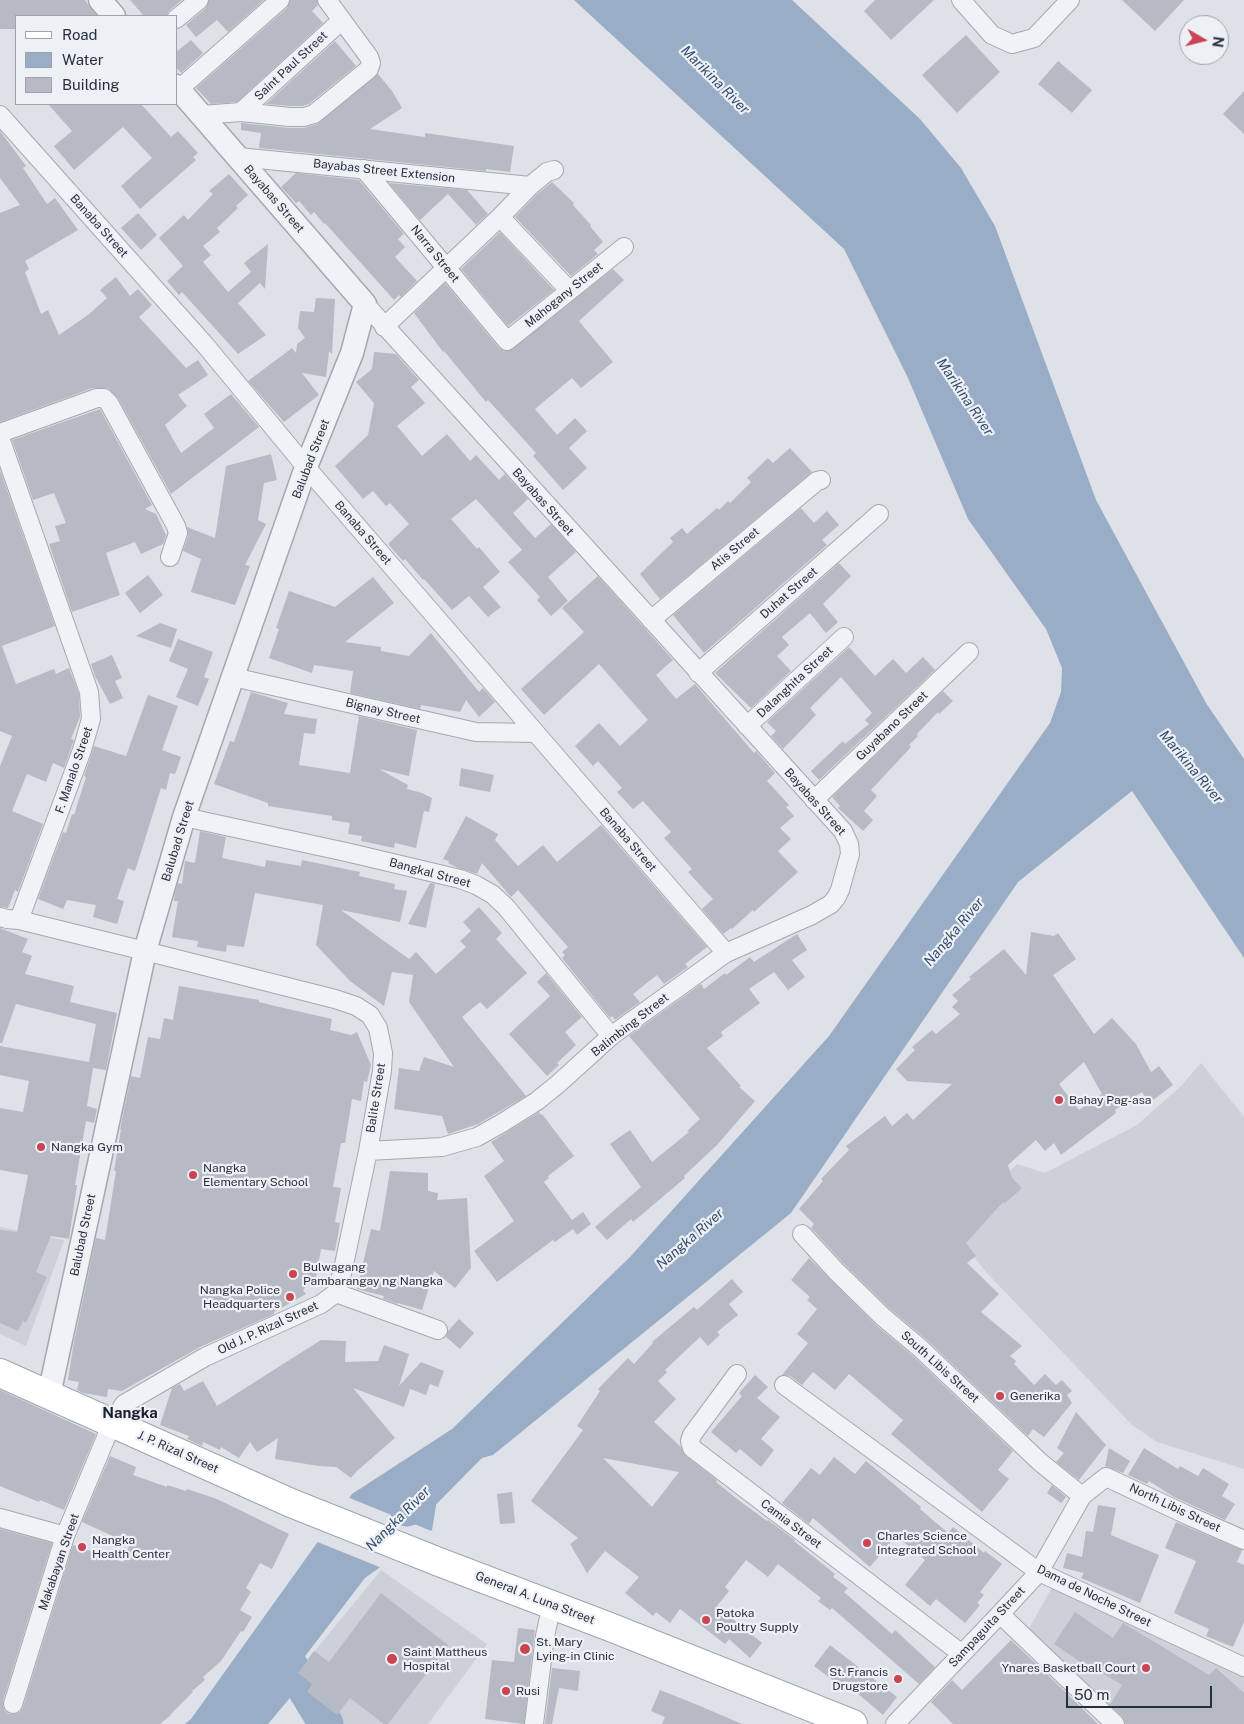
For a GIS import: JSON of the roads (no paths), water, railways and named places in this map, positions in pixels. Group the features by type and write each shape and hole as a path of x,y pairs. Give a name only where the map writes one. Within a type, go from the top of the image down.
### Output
{"main road":[{"name":"J. P. Rizal Street","path":"0,1373 301,1507"},
{"name":"General A. Luna Street","path":"301,1507 552,1604 853,1724"}],"street":[{"path":"178,17 199,0"},
{"path":"178,87 280,0"},
{"path":"201,115 241,112 290,118 304,117 314,114 369,69 372,63 369,57 327,0"},
{"path":"961,0 992,35 1012,44 1034,38 1070,0"},
{"name":"Saint Paul Street","path":"241,112 342,20"},
{"name":"Bayabas Street","path":"178,89 384,327 843,830 849,844"},
{"name":"Banaba Street","path":"0,115 206,346 306,467 726,953"},
{"name":"Bayabas Street Extension","path":"238,157 530,186"},
{"name":"Narra Street","path":"364,169 504,340"},
{"path":"384,327 530,186 547,172 554,170"},
{"path":"500,217 569,290"},
{"name":"Mahogany Street","path":"504,340 509,341 569,290 624,247"},
{"name":"Balubad Street","path":"49,1394 146,951 184,817 306,467 352,354 365,304"},
{"path":"0,433 97,398 104,398 109,403 176,526 178,533 170,557"},
{"name":"F. Manalo Street","path":"0,438 89,692 91,719 82,750 19,920"},
{"name":"Atis Street","path":"650,620 821,480"},
{"name":"Duhat Street","path":"698,673 879,514"},
{"name":"Dalanghita Street","path":"747,726 844,637"},
{"name":"Guyabano Street","path":"814,800 969,652"},
{"name":"Bignay Street","path":"233,677 476,732 534,733"},
{"name":"Bangkal Street","path":"184,817 346,852 460,879 476,885 492,894 506,907 611,1036"},
{"name":"Balimbing Street","path":"368,1151 442,1146 463,1142 489,1131 537,1101 611,1036 726,953 812,915 831,904 840,890 850,854 849,844"},
{"path":"0,917 146,951"},
{"name":"Balite Street","path":"146,951 335,999 356,1006 370,1015 378,1028 383,1053 382,1071 368,1151 342,1274 336,1293"},
{"name":"South Libis Street","path":"802,1234 836,1271 883,1317 920,1348 1040,1462 1082,1496"},
{"path":"336,1293 438,1330"},
{"name":"Old J. P. Rizal Street","path":"112,1423 120,1408 131,1399 205,1357 321,1304 336,1293"},
{"name":"Camia Street","path":"737,1374 692,1434 690,1441 692,1448 962,1654"},
{"name":"Dama de Noche Street","path":"784,1385 1039,1572 1244,1667"},
{"name":"Makabayan Street","path":"13,1704 65,1536 112,1423"},
{"name":"Sampaguita Street","path":"895,1724 1039,1572 1082,1496 1106,1477"},
{"name":"North Libis Street","path":"1106,1477 1244,1540"},
{"path":"0,1518 65,1536"},
{"path":"534,1724 545,1636 552,1604"},
{"path":"1000,1614 1115,1724"}],"water":[{"name":"Marikina River","path":"574,0 792,0 920,119 961,168 995,226 1096,500 1206,703 1244,759 1244,958 1132,791 1018,882 791,1213 493,1455 442,1469 432,1530 365,1578 296,1668 289,1699 268,1724 185,1724 191,1719 352,1494 452,1429 630,1257 829,1036 1050,723 1061,692 1062,668 1046,629 968,519 908,378 844,249"}],"waterway":[{"name":"Nangka River","path":"407,1509 483,1432"},
{"path":"276,1642 326,1724"}],"place":[{"name":"Bahay Pag-asa","path":"1059,1100"},
{"name":"Nangka Gym","path":"41,1147"},
{"name":"Nangka Elementary School","path":"193,1175"},
{"name":"Bulwagang Pambarangay ng Nangka","path":"293,1274"},
{"name":"Nangka Police Headquarters","path":"290,1297"},
{"name":"Generika","path":"1000,1396"},
{"name":"Charles Science Integrated School","path":"867,1543"},
{"name":"Nangka Health Center","path":"82,1547"},
{"name":"Patoka Poultry Supply","path":"706,1620"},
{"name":"St. Mary Lying-in Clinic","path":"525,1649"},
{"name":"Saint Mattheus Hospital","path":"392,1659"},
{"name":"Ynares Basketball Court","path":"1146,1668"},
{"name":"St. Francis Drugstore","path":"898,1679"},
{"name":"Rusi","path":"506,1691"}],"district":[{"name":"Nangka","path":"130,1413"}]}
